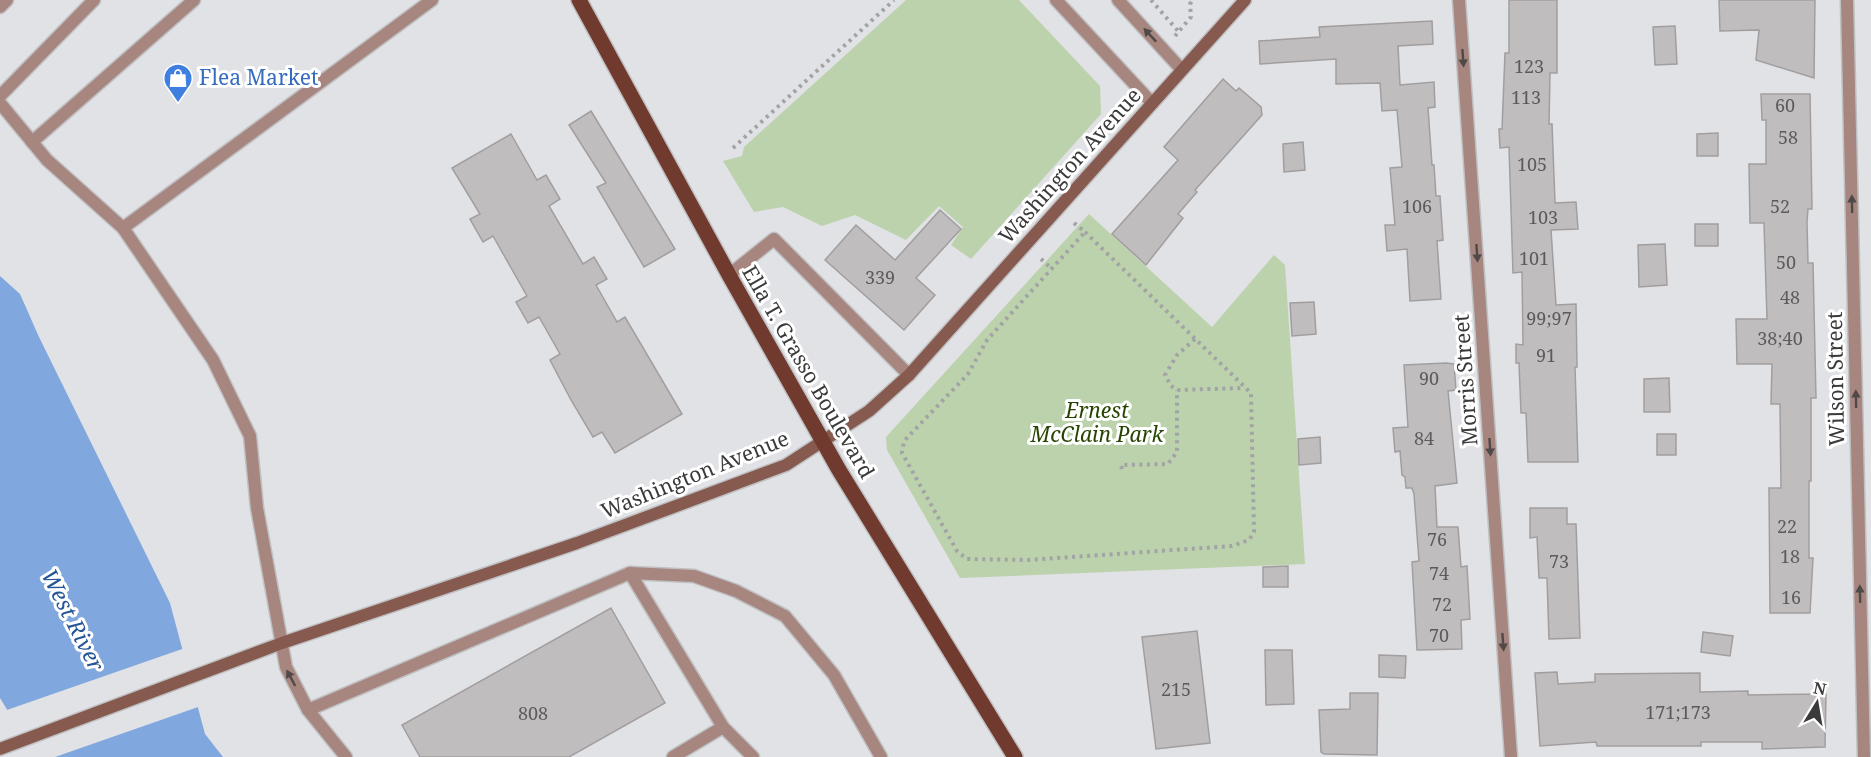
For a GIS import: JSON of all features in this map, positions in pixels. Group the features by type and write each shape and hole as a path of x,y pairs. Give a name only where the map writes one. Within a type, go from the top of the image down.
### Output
{"main road":[{"name":"Washington Avenue","path":"0,749 282,643 577,543 786,465 889,396 1245,0"},
{"name":"Ella T. Grasso Boulevard","path":"583,2 729,276 823,441 1015,757"}],"street":[{"path":"0,7 7,0"},
{"path":"0,96 94,0"},
{"path":"32,142 194,0"},
{"path":"123,228 432,0"},
{"path":"1056,0 1152,103"},
{"path":"1118,0 1182,70"},
{"name":"Morris Street","path":"1460,0 1511,757"},
{"name":"Wilson Street","path":"1847,0 1864,757"},
{"path":"0,103 47,160 123,228 213,360 250,435 257,508 286,667 308,710 346,757"},
{"path":"729,276 774,239 909,375"},
{"path":"308,710 630,573 694,576 736,591 785,616 834,675 880,757"},
{"path":"630,573 723,727 753,757"},
{"path":"674,757 723,727"}],"path":[{"path":"733,148 894,0"},
{"path":"1150,0 1178,31 1191,17 1190,4 1193,0"},
{"path":"1074,223 1085,232 1195,339 1236,376 1251,393 1254,532 1249,540 1232,546 1028,560 967,559 957,551 902,453 904,441 968,374 987,340 1085,232"},
{"path":"1041,259 1052,269"},
{"path":"1195,339 1177,355 1165,375 1171,386 1178,390 1245,388"},
{"path":"1122,469 1121,465 1168,464 1173,459 1177,452 1178,390"}],"green space":[{"path":"906,0 1019,0 1100,86 1101,114 971,259 951,245 963,227 939,206 906,240 855,215 822,226 783,207 754,212 723,161 742,156 744,147"},
{"name":"Ernest McClain Park","path":"1089,214 1212,327 1274,255 1285,265 1305,564 960,578 887,450 886,437"}],"water":[{"name":"West River","path":"0,276 20,294 170,603 205,734 223,757 36,757 0,698"}],"pier":[{"path":"185,648 201,706 55,757 32,757 4,711"}],"building":[{"path":"1509,0 1557,0 1557,73 1550,73 1549,124 1552,124 1555,203 1576,202 1578,229 1551,230 1556,305 1576,304 1578,462 1528,462 1526,413 1521,413 1519,363 1516,363 1516,344 1523,345 1522,272 1513,273 1509,147 1500,148 1499,129 1502,129 1505,53 1509,53"},
{"path":"1719,0 1815,0 1814,78 1756,60 1759,30 1720,31"},
{"path":"1432,21 1433,44 1398,46 1400,85 1434,82 1435,107 1428,108 1432,165 1434,165 1436,196 1440,196 1443,240 1437,241 1441,299 1410,301 1407,249 1387,251 1385,225 1395,225 1390,168 1402,167 1397,110 1382,111 1380,83 1336,84 1336,59 1260,64 1259,41 1320,37 1319,27"},
{"path":"1675,26 1677,64 1655,65 1653,27"},
{"path":"1223,79 1236,91 1239,88 1261,107 1262,115 1195,190 1197,192 1178,214 1183,218 1146,265 1112,234 1178,160 1164,147"},
{"path":"1761,94 1810,94 1812,209 1808,209 1807,222 1808,263 1813,263 1816,398 1811,398 1809,558 1813,558 1810,613 1770,613 1769,488 1781,488 1780,404 1771,404 1772,364 1737,364 1736,319 1767,319 1764,223 1750,223 1749,164 1766,164 1766,120 1762,120"},
{"path":"591,111 675,249 644,267 597,187 606,183 569,125"},
{"path":"1718,133 1718,156 1697,156 1697,134"},
{"path":"511,134 537,180 546,175 560,199 549,206 583,264 594,257 607,279 596,285 617,322 625,317 682,414 615,453 602,432 593,437 571,400 550,360 560,354 539,317 528,323 516,302 527,296 493,236 483,242 470,219 480,214 452,168"},
{"path":"1303,142 1305,170 1284,172 1283,144"},
{"path":"940,210 961,229 916,278 935,295 904,330 825,260 856,225 895,260"},
{"path":"1695,224 1718,224 1718,246 1695,246"},
{"path":"1665,244 1667,285 1639,287 1638,245"},
{"path":"1314,302 1316,334 1292,336 1290,303"},
{"path":"1454,364 1456,390 1448,391 1457,483 1435,486 1437,527 1458,527 1461,567 1467,566 1470,619 1461,620 1462,649 1417,650 1412,562 1419,561 1414,494 1412,488 1406,488 1405,477 1402,475 1400,451 1395,452 1393,428 1408,427 1404,365"},
{"path":"1669,378 1670,412 1644,412 1644,379"},
{"path":"1657,434 1676,434 1676,455 1657,455"},
{"path":"1320,437 1321,463 1299,465 1298,439"},
{"path":"1530,508 1567,508 1567,524 1576,524 1580,638 1549,639 1547,578 1539,578 1537,537 1530,538"},
{"path":"1288,566 1288,587 1263,587 1263,567"},
{"path":"611,608 665,703 569,757 420,757 402,725"},
{"path":"1197,631 1210,743 1156,749 1142,637"},
{"path":"1703,632 1733,636 1730,656 1701,652"},
{"path":"1265,650 1292,650 1294,704 1266,705"},
{"path":"1379,655 1406,656 1405,678 1379,677"},
{"path":"1557,672 1558,684 1595,682 1595,674 1700,673 1700,692 1748,691 1748,695 1826,694 1825,747 1762,749 1762,742 1701,742 1701,746 1597,746 1596,742 1540,746 1535,673"},
{"path":"1350,693 1378,693 1377,755 1324,754 1321,752 1319,710 1350,709"}],"place":[{"name":"Flea Market","path":"178,104"}]}
